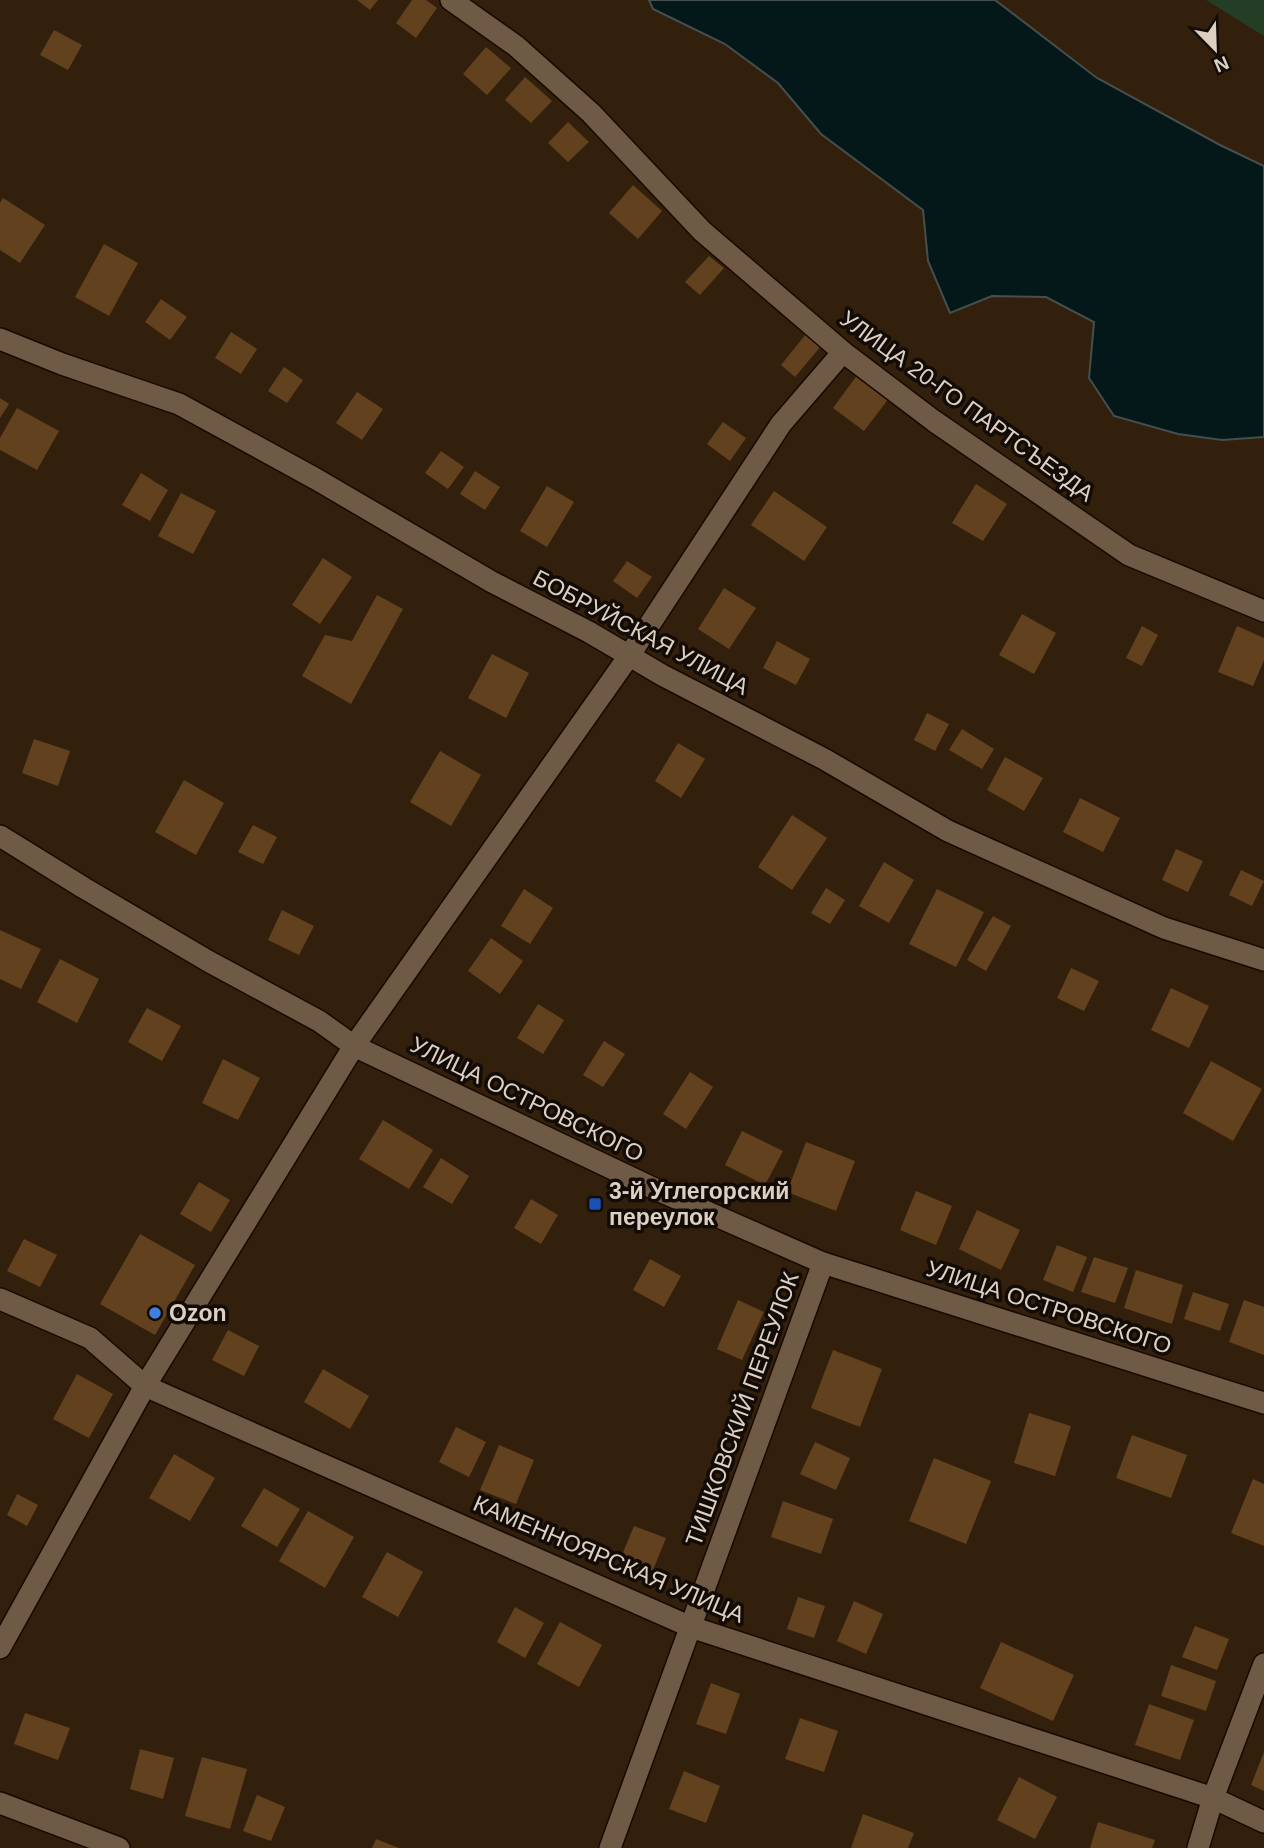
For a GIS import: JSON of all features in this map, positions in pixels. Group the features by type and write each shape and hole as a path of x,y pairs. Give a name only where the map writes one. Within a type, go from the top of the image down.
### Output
{"street":[{"name":"УЛИЦА 20-ГО ПАРТСЪЕЗДА","path":"452,0 516,46 582,105 702,231 843,352 934,421 1129,555 1264,611"},
{"name":"БОБРУЙСКАЯ УЛИЦА","path":"0,339 179,404 316,479 492,582 824,759 948,831 1164,928 1264,960"},
{"path":"0,1648 145,1386 354,1046 629,656 781,424 843,352"},
{"name":"УЛИЦА ОСТРОВСКОГО","path":"0,836 197,954 319,1021 354,1046 655,1189 823,1263 1264,1403"},
{"name":"ТИШКОВСКИЙ ПЕРЕУЛОК","path":"610,1848 823,1263"},
{"name":"КАМЕННОЯРСКАЯ УЛИЦА","path":"0,1299 90,1338 145,1386 691,1627 1213,1798 1264,1822"},
{"path":"1198,1848 1213,1798 1264,1664"},
{"path":"0,1803 119,1848"}],"green space":[{"path":"1206,0 1264,0 1264,36"}],"shaded area":[{"path":"649,0 995,0 1097,78 1264,166 1264,437 1222,440 1178,434 1114,416 1089,378 1094,322 1046,297 992,296 950,313 928,261 923,210 821,134 778,83 725,44 653,9"}],"building":[{"path":"357,0 378,0 370,10"},
{"path":"412,0 426,0 437,8 416,38 396,23"},
{"path":"54,30 82,45 68,70 40,55"},
{"path":"486,47 511,68 487,95 463,74"},
{"path":"525,77 552,101 531,123 505,100"},
{"path":"568,122 589,142 568,162 548,143"},
{"path":"633,185 662,211 638,239 609,213"},
{"path":"3,198 45,225 20,263 0,250 0,203"},
{"path":"104,244 138,263 109,316 75,297"},
{"path":"709,256 724,268 700,295 685,282"},
{"path":"161,299 187,317 170,340 145,322"},
{"path":"231,332 257,349 241,374 215,358"},
{"path":"806,334 821,346 795,377 781,365"},
{"path":"284,367 303,380 287,403 268,391"},
{"path":"858,374 889,398 864,431 833,408"},
{"path":"357,392 383,409 362,440 336,423"},
{"path":"0,398 9,404 0,418"},
{"path":"17,408 59,431 37,470 0,450 0,438"},
{"path":"723,422 746,438 730,461 707,444"},
{"path":"441,451 464,467 448,489 425,473"},
{"path":"475,471 500,487 485,510 460,494"},
{"path":"141,473 168,490 150,521 122,505"},
{"path":"976,484 1007,504 983,541 952,523"},
{"path":"547,486 574,502 547,547 520,531"},
{"path":"774,491 827,527 804,561 751,525"},
{"path":"181,493 216,511 193,554 158,536"},
{"path":"323,558 352,577 320,624 292,605"},
{"path":"627,561 652,577 637,598 613,581"},
{"path":"724,588 756,608 729,649 698,629"},
{"path":"377,595 403,609 351,704 302,676 325,635 352,641"},
{"path":"1022,614 1056,633 1034,674 999,655"},
{"path":"1142,626 1158,635 1142,666 1126,658"},
{"path":"1237,626 1264,638 1264,660 1253,686 1218,672"},
{"path":"777,641 810,659 796,685 763,668"},
{"path":"492,654 529,673 506,718 468,698"},
{"path":"927,713 949,724 935,751 914,740"},
{"path":"962,729 994,749 982,769 949,750"},
{"path":"34,739 70,751 58,786 22,773"},
{"path":"678,743 705,759 681,798 655,781"},
{"path":"440,751 481,775 451,826 410,802"},
{"path":"1005,757 1043,778 1024,811 987,790"},
{"path":"184,780 224,803 196,855 155,832"},
{"path":"1080,798 1120,818 1103,852 1063,832"},
{"path":"792,815 827,838 792,890 758,867"},
{"path":"253,825 277,837 263,864 238,852"},
{"path":"1176,849 1203,861 1188,892 1162,880"},
{"path":"884,862 914,880 889,923 859,906"},
{"path":"1241,870 1264,881 1252,906 1229,895"},
{"path":"826,888 845,900 830,924 811,913"},
{"path":"524,889 553,908 530,944 501,926"},
{"path":"937,889 984,912 956,967 909,944"},
{"path":"282,910 314,926 299,955 268,940"},
{"path":"993,916 1011,926 986,971 967,960"},
{"path":"0,930 41,949 21,989 0,979"},
{"path":"491,938 523,961 500,994 468,971"},
{"path":"60,959 99,979 77,1023 37,1002"},
{"path":"1071,968 1099,981 1084,1011 1057,998"},
{"path":"1171,988 1209,1006 1189,1048 1151,1030"},
{"path":"538,1004 564,1020 543,1054 517,1038"},
{"path":"147,1008 181,1026 162,1061 128,1042"},
{"path":"604,1041 625,1054 603,1087 583,1075"},
{"path":"223,1059 260,1078 238,1120 202,1103"},
{"path":"1211,1061 1262,1089 1233,1141 1183,1113"},
{"path":"690,1072 713,1087 686,1129 663,1114"},
{"path":"383,1120 433,1150 409,1189 359,1159"},
{"path":"742,1131 783,1151 765,1185 725,1165"},
{"path":"806,1142 855,1161 836,1211 787,1192"},
{"path":"441,1158 469,1176 452,1204 423,1187"},
{"path":"199,1182 230,1200 211,1232 180,1214"},
{"path":"916,1191 952,1206 936,1245 900,1230"},
{"path":"531,1199 558,1215 541,1244 514,1228"},
{"path":"977,1210 1020,1230 1001,1270 959,1249"},
{"path":"140,1234 195,1265 155,1335 100,1304"},
{"path":"24,1239 57,1255 40,1287 7,1271"},
{"path":"1057,1245 1087,1257 1073,1292 1043,1280"},
{"path":"1094,1257 1128,1268 1115,1303 1081,1292"},
{"path":"650,1259 681,1276 664,1307 633,1290"},
{"path":"1136,1270 1183,1285 1172,1324 1124,1308"},
{"path":"1193,1292 1229,1304 1220,1331 1184,1319"},
{"path":"738,1300 764,1312 742,1360 717,1349"},
{"path":"1244,1300 1264,1307 1264,1355 1229,1342"},
{"path":"228,1330 259,1346 244,1376 212,1360"},
{"path":"833,1350 882,1369 860,1427 811,1408"},
{"path":"323,1369 369,1396 350,1429 304,1402"},
{"path":"77,1374 113,1394 89,1438 53,1419"},
{"path":"1029,1413 1071,1426 1055,1476 1014,1463"},
{"path":"456,1427 486,1442 469,1477 439,1462"},
{"path":"1132,1435 1187,1455 1171,1498 1116,1478"},
{"path":"815,1442 850,1458 836,1490 800,1474"},
{"path":"499,1445 534,1460 516,1504 480,1490"},
{"path":"174,1454 215,1478 190,1521 149,1498"},
{"path":"934,1458 991,1481 966,1544 909,1521"},
{"path":"1253,1479 1264,1484 1264,1546 1231,1533"},
{"path":"264,1488 300,1509 277,1547 241,1526"},
{"path":"17,1494 38,1505 27,1526 7,1515"},
{"path":"783,1501 833,1519 821,1554 771,1537"},
{"path":"308,1511 354,1537 325,1588 279,1561"},
{"path":"634,1526 666,1538 651,1575 619,1562"},
{"path":"387,1552 423,1572 398,1617 362,1597"},
{"path":"798,1597 825,1606 814,1638 787,1629"},
{"path":"854,1601 883,1614 866,1654 837,1641"},
{"path":"515,1607 544,1623 525,1658 497,1642"},
{"path":"560,1622 602,1645 579,1687 537,1664"},
{"path":"1195,1626 1229,1639 1217,1670 1182,1657"},
{"path":"1001,1642 1074,1675 1053,1721 980,1688"},
{"path":"1171,1665 1216,1681 1206,1711 1161,1696"},
{"path":"711,1683 740,1694 726,1734 696,1724"},
{"path":"1149,1704 1194,1720 1180,1760 1135,1745"},
{"path":"25,1713 70,1728 58,1760 14,1744"},
{"path":"800,1718 838,1731 824,1772 785,1759"},
{"path":"140,1749 174,1758 163,1799 130,1789"},
{"path":"1264,1752 1264,1791 1251,1785"},
{"path":"202,1757 247,1769 230,1829 185,1816"},
{"path":"684,1771 720,1786 706,1823 669,1809"},
{"path":"1019,1777 1057,1797 1035,1839 997,1820"},
{"path":"257,1795 285,1807 271,1841 243,1831"},
{"path":"863,1814 914,1833 908,1848 851,1848"},
{"path":"1098,1822 1155,1840 1152,1848 1090,1848"},
{"path":"376,1839 399,1848 372,1848"}],"place":[{"name":"3-й Углегорский переулок","path":"595,1204"},
{"name":"Ozon","path":"155,1313"}]}
